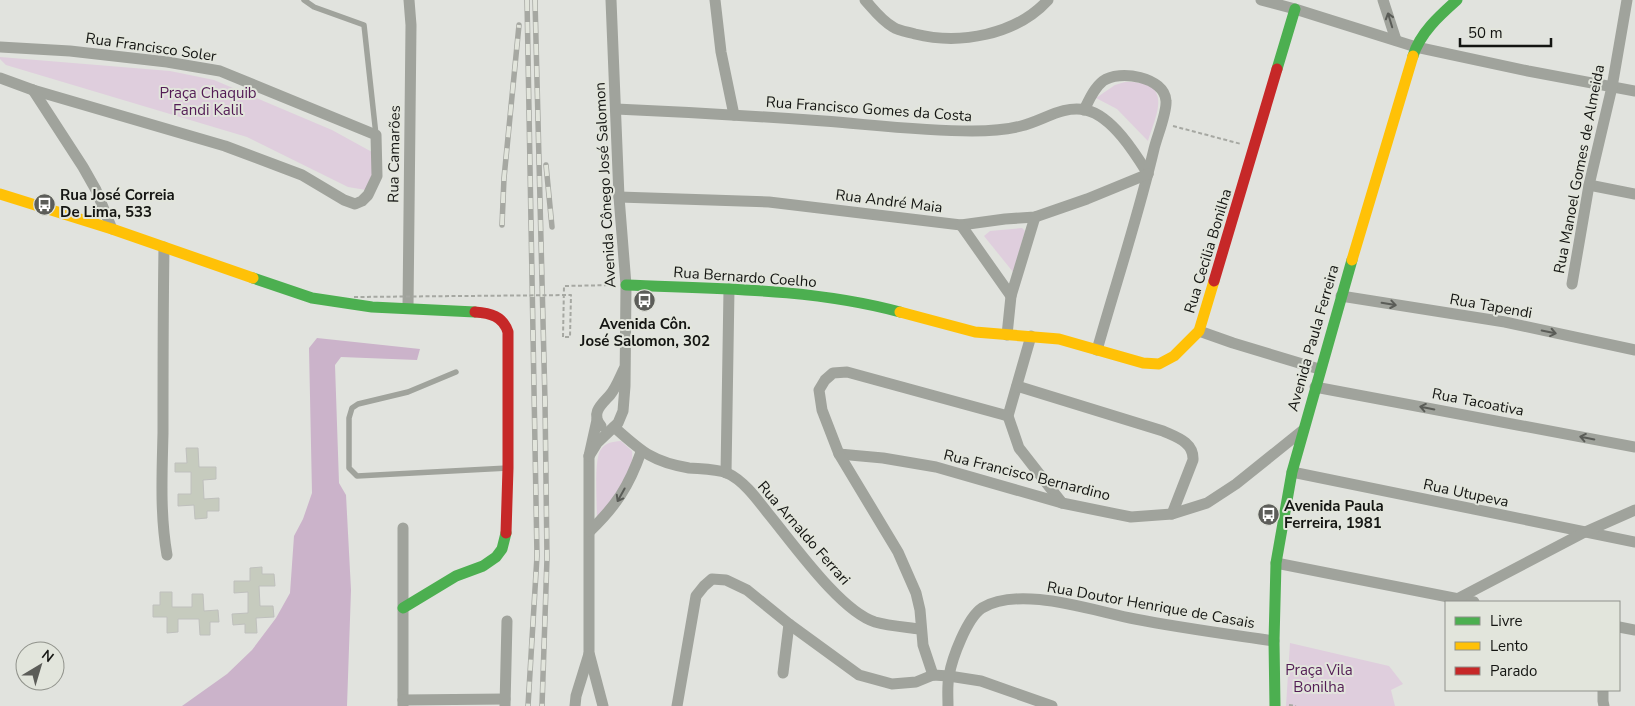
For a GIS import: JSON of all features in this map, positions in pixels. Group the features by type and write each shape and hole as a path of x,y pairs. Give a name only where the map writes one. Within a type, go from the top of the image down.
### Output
{"street":[{"name":"Rua Camarões","path":"408,308 409,0"},
{"name":"Avenida Cônego José Salomon","path":"611,0 619,197 626,285 625,386 623,406"},
{"path":"715,0 721,52 734,115"},
{"path":"866,0 878,15 895,28 931,38 974,38 1013,26 1048,0"},
{"path":"1261,0 1416,46 1635,91"},
{"path":"1384,0 1396,40"},
{"name":"Avenida Paula Ferreira","path":"1275,706 1276,563 1292,472 1302,431 1416,46 1435,20 1457,0"},
{"name":"Rua Manoel Gomes de Almeida","path":"1572,284 1589,185 1612,87 1627,0"},
{"name":"Rua Cecilia Bonilha","path":"1007,335 1059,339 1143,363 1159,364 1174,356 1200,330 1295,9"},
{"name":"Rua Francisco Soler","path":"0,47 70,51 167,62 220,71 376,135"},
{"path":"1097,350 1148,174 1167,103 1162,90 1152,82 1140,77 1111,76 1102,81 1084,110 1094,112 1117,131 1148,174"},
{"path":"0,78 33,90 225,146 302,175 344,200 355,204 362,201 368,195 376,176 376,135"},
{"path":"33,90 96,190 112,228"},
{"name":"Rua Francisco Gomes da Costa","path":"616,109 734,115 922,130 974,131 1021,126 1060,112 1072,109 1084,110"},
{"name":"Rua André Maia","path":"619,197 769,202 961,225 1035,217 1088,199 1148,174"},
{"path":"1589,185 1635,194"},
{"path":"0,194 112,228 312,298 372,306 487,313 498,317 506,323 508,332 508,468 506,534 502,548 496,557 483,566 456,576 403,608"},
{"path":"1007,335 1011,296 1035,217"},
{"path":"961,225 1011,296"},
{"path":"164,247 162,509 163,534 167,555"},
{"name":"Rua Bernardo Coelho","path":"626,285 789,292 870,304 975,332 1007,335"},
{"path":"726,473 729,290"},
{"name":"Rua Tapendi","path":"1341,296 1505,322 1635,350"},
{"path":"1200,330 1233,343 1319,369"},
{"path":"1031,336 1008,416 1019,448 1062,503"},
{"name":"Avenida Cônego José Salomon","path":"610,396 625,368"},
{"path":"932,675 923,645 920,629 920,610 916,593 898,552 838,454 822,410 820,390 824,380 833,373 847,372 1008,416"},
{"path":"1016,386 1163,430 1185,441 1194,453 1193,460 1172,514"},
{"name":"Rua Tacoativa","path":"1315,387 1635,447"},
{"path":"589,456 597,443 613,428 621,416 623,406 617,398 610,396 602,403 597,413 589,456 589,653 603,706"},
{"path":"597,420 604,428 613,428"},
{"name":"Rua Arnaldo Ferrari","path":"613,428 641,452 654,460 726,473 757,499 832,591 850,608 874,622 920,629"},
{"name":"Rua Francisco Bernardino","path":"838,454 883,458 936,467 1062,503 1131,517 1172,514 1207,503 1236,484 1302,431"},
{"path":"590,531 617,503 635,469 641,452"},
{"name":"Rua Utupeva","path":"1292,472 1583,533 1635,542"},
{"path":"1457,599 1583,533 1635,510"},
{"path":"403,528 403,703 505,703 508,621"},
{"path":"1276,563 1468,601"},
{"path":"677,706 696,596 712,579 726,580 747,590 789,624 859,675 892,684 916,682 932,675 981,681 1052,706"},
{"name":"Rua Doutor Henrique de Casais","path":"948,706 949,676 958,646 972,619 980,609 994,602 1012,598 1059,602 1134,619 1274,642"},
{"path":"783,673 789,624"},
{"path":"1620,627 1635,630"},
{"path":"575,706 576,696 589,653"},
{"path":"1603,691 1604,706"}],"lane":[{"path":"304,0 314,7 364,26 376,135"},
{"path":"456,372 408,392 358,404 352,408 349,418 350,471 358,476 508,468"}],"path":[{"path":"1162,123 1254,147"},
{"path":"354,297 571,295 570,337 563,337 564,286 626,285"}],"green space":[{"name":"Praça Chaquib Fandi Kalil","path":"0,57 170,71 214,80 332,130 372,152 372,174 366,190 348,187 247,137 6,65"},
{"path":"1125,82 1140,83 1156,92 1158,109 1148,141 1117,109 1096,98 1115,85"},
{"path":"1022,228 1025,231 1013,272 984,236 990,231"},
{"path":"621,441 632,451 630,470 622,488 597,519 596,473 598,456 606,444"},
{"name":"Praça Vila Bonilha","path":"1290,643 1389,666 1403,684 1391,690 1395,706 1286,706"}],"shaded area":[{"path":"317,338 420,349 417,360 341,357 335,365 339,483 346,495 351,590 347,706 182,706 227,674 252,650 276,618 290,593 294,536 303,519 312,493 309,348"}],"building":[{"path":"186,448 198,448 199,467 216,467 216,479 203,480 204,499 219,498 219,511 207,511 207,518 195,519 194,505 178,506 178,494 191,494 191,472 175,472 175,463 187,463"},
{"path":"262,567 262,574 274,574 275,586 259,586 260,606 273,606 274,617 256,618 257,633 245,633 245,624 233,625 232,614 248,613 248,592 234,593 234,581 250,581 250,568"},
{"path":"160,592 172,592 172,607 192,607 192,594 203,594 204,611 218,610 219,622 210,622 210,635 200,635 199,619 178,619 178,632 167,633 167,617 153,617 153,605 160,605"}],"railway":[{"path":"527,0 537,556 528,706"},
{"path":"535,0 547,558 542,706"},
{"path":"502,225 504,178 519,25"},
{"path":"546,165 552,227"}],"traffic: fast":[{"path":"1413,56 1425,32 1457,0"},
{"path":"1277,69 1295,9"},
{"path":"1275,706 1276,563 1292,472 1352,260"},
{"path":"253,278 312,298 372,307 475,312"},
{"path":"626,285 798,294 833,298 900,312"},
{"path":"403,608 456,576 483,566 496,557 502,549 506,533"}],"traffic: slow":[{"path":"1352,260 1413,56"},
{"path":"0,194 112,229 253,278"},
{"path":"900,312 975,332 1059,339 1143,363 1159,364 1174,356 1199,331 1214,281"}],"traffic: jam":[{"path":"1214,281 1277,69"},
{"path":"475,312 495,316 503,322 508,332 506,533"}],"place":[{"name":"Rua José Correia De Lima, 533","path":"44,204"},
{"name":"Avenida Côn. José Salomon, 302","path":"645,301"},
{"name":"Avenida Paula Ferreira, 1981","path":"1268,515"}]}
